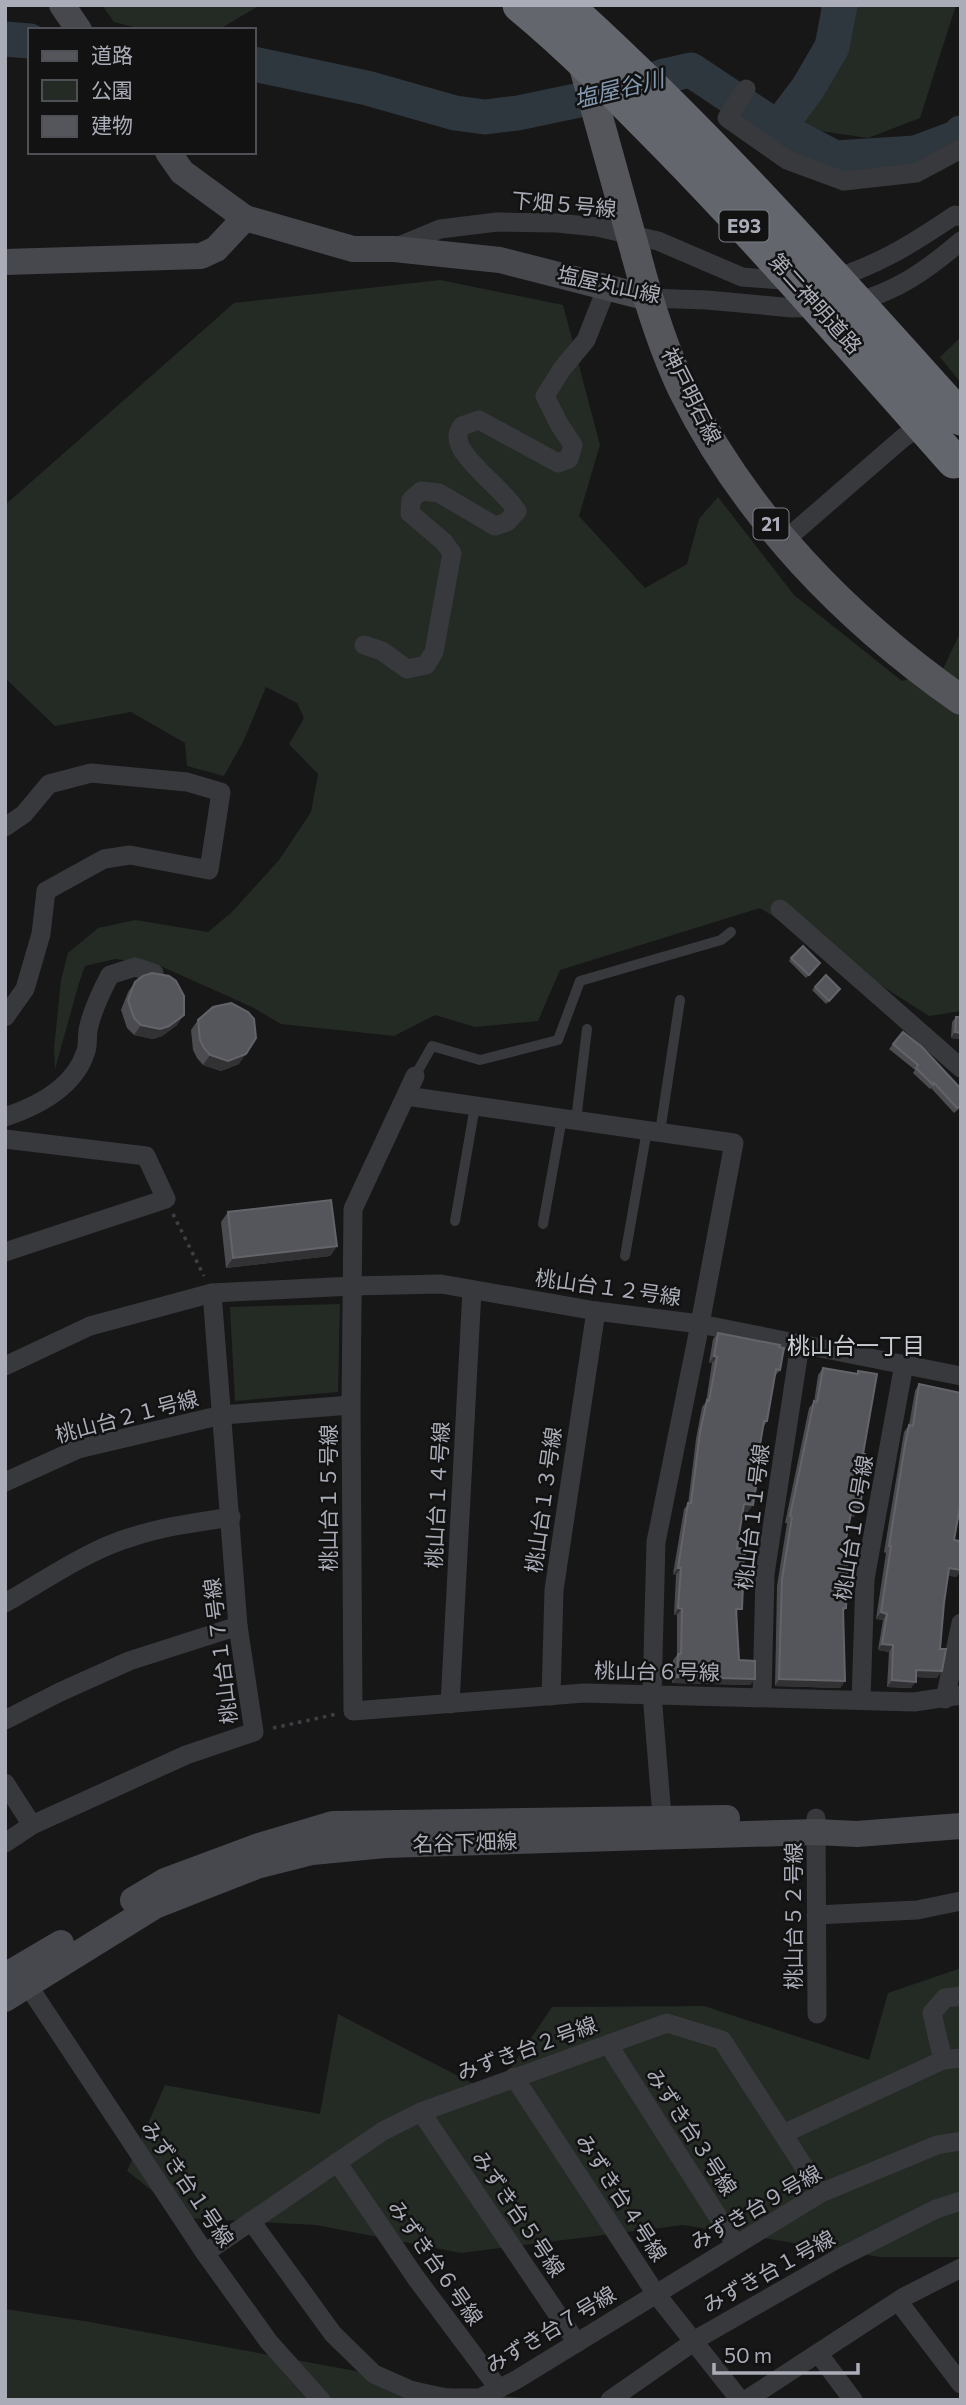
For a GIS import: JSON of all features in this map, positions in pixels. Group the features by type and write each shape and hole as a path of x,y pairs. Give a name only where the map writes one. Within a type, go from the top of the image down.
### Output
{"highway":[{"name":"第二神明道路","path":"520,5 588,66 698,177 768,251 954,461"},
{"name":"第二神明道路","path":"566,5 723,157 961,416"}],"main road":[{"name":"神戸明石線","path":"566,5 648,298 683,390 705,429 729,469 815,577 899,653 961,700"}],"street":[{"path":"62,5 78,28"},
{"path":"746,89 727,118 788,160 844,181 916,173 961,149"},
{"name":"塩屋丸山線","path":"168,154 181,172 245,218 353,249 394,248 500,260 648,298 793,308 836,306 874,298 908,282 961,241"},
{"name":"下畑５号線","path":"394,248 440,229 497,222 556,223 597,227 658,241 742,277 823,282 852,274 901,251 955,215 961,217"},
{"path":"5,262 201,256 216,249 245,218"},
{"path":"364,645 382,651 407,669 426,665 434,652 453,553 410,513 411,500 421,491 439,494 495,526 507,522 517,511 510,499 463,455 457,438 462,426 479,420 558,463 569,460 573,445 545,396 562,369 586,340 607,287"},
{"path":"784,541 904,437 938,417 961,416"},
{"path":"5,827 24,814 50,784 91,773 187,782 221,792 209,870 130,855 104,859 46,891 41,934 25,989 5,1017"},
{"path":"780,909 961,1068"},
{"path":"5,1117 43,1102 71,1078 86,1051 88,1031 97,1001 110,975 135,967 154,974"},
{"name":"桃山台１５号線","path":"353,1711 353,1209 415,1076"},
{"path":"406,1096 734,1143 700,1324 961,1376"},
{"path":"5,1139 146,1156 166,1199 5,1252"},
{"name":"桃山台１２号線","path":"5,1366 90,1326 212,1293 441,1284 596,1311 700,1324 656,1542 652,1693 663,1828"},
{"name":"桃山台１４号線","path":"450,1703 472,1290"},
{"name":"桃山台１７号線","path":"5,1843 32,1825 187,1755 254,1732 238,1626 212,1293"},
{"name":"桃山台１３号線","path":"551,1696 554,1590 596,1311"},
{"name":"桃山台１１号線","path":"762,1697 765,1574 800,1344"},
{"name":"桃山台１０号線","path":"861,1700 865,1579 904,1364"},
{"name":"桃山台２１号線","path":"5,1482 78,1449 222,1415 351,1405"},
{"path":"5,1603 92,1554 133,1536 231,1517"},
{"path":"953,1697 961,1623"},
{"path":"5,1720 129,1661 238,1626"},
{"name":"桃山台６号線","path":"353,1711 584,1693 914,1702 953,1697"},
{"path":"5,1783 32,1825"},
{"name":"名谷下畑線","path":"12,1982 155,1906 201,1886 257,1866 312,1852 663,1828 816,1825 851,1818 961,1810"},
{"name":"名谷下畑線","path":"816,1825 857,1833 961,1826"},
{"name":"桃山台５２号線","path":"816,1825 817,2014"},
{"path":"816,1915 917,1910 961,1901"},
{"name":"みずき台１号線","path":"12,1982 269,2342 321,2400"},
{"path":"783,2134 952,2059 932,2013 945,1998 961,1996"},
{"name":"みずき台２号線","path":"205,2253 383,2131 421,2112 667,2022 722,2040 821,2193"},
{"name":"みずき台３号線","path":"608,2044 736,2245"},
{"name":"みずき台４号線","path":"514,2077 656,2294 740,2400"},
{"name":"みずき台５号線","path":"421,2112 577,2343"},
{"name":"みずき台９号線","path":"656,2294 821,2193 936,2145 961,2141"},
{"name":"みずき台６号線","path":"337,2162 416,2278 499,2389"},
{"name":"みずき台１号線","path":"610,2400 694,2341 837,2259 936,2209 961,2201"},
{"name":"みずき台７号線","path":"251,2221 333,2334 374,2374 410,2390 444,2398 480,2399 656,2294"},
{"path":"746,2400 898,2301 961,2268"},
{"path":"898,2301 961,2384"},
{"path":"818,2353 853,2400"}],"lane":[{"path":"415,1076 432,1046 480,1060 558,1040 580,981 720,940 731,932"},
{"path":"625,1256 680,1000"},
{"path":"543,1224 569,1119 587,1029"},
{"path":"455,1221 475,1106"}],"path":[{"path":"166,1199 212,1293"},
{"path":"254,1732 353,1711"}],"green space":[{"path":"102,5 260,5 221,28 137,28 114,22"},
{"path":"820,5 956,5 920,118 868,138 807,129 778,107 815,43 822,16"},
{"path":"440,280 563,305 600,445 579,516 645,588 687,564 699,519 718,497 794,595 902,681 942,671 961,631 961,1011 929,1016 760,908 560,970 538,1021 475,1027 435,1015 394,1036 281,1024 252,1007 156,964 115,959 85,966 55,1069 54,1049 61,980 68,953 98,928 135,920 208,932 232,912 279,860 311,812 318,774 289,744 304,718 297,703 266,687 244,740 224,776 187,766 185,743 131,712 55,726 5,678 5,505 234,303"},
{"path":"961,337 961,383 940,357"},
{"path":"340,1304 338,1392 235,1401 230,1307"},
{"path":"961,1968 961,2257 880,2257 683,2225 461,2253 316,2225 187,2218 127,2171 165,2085 320,2114 338,2014 493,2094 552,2007 704,2006 869,2060 888,1993"},
{"path":"5,2309 90,2322 475,2393 539,2400 5,2400"}],"building":[{"path":"803,946 820,963 809,975 791,958"},
{"path":"152,973 169,976 176,981 184,996 184,1015 160,1029 141,1025 134,1018 128,1000 135,982"},
{"path":"826,975 840,989 829,1001 815,987"},
{"path":"231,1003 248,1012 254,1019 256,1038 246,1054 228,1061 210,1055 204,1048 200,1040 198,1020 213,1007"},
{"path":"956,1017 961,1017 961,1033 955,1032"},
{"path":"903,1032 922,1047 961,1089 961,1105 957,1108 916,1068 918,1065 893,1044"},
{"path":"331,1200 337,1246 233,1258 228,1212"},
{"path":"718,1333 784,1348 780,1370 776,1369 767,1421 764,1421 754,1480 757,1481 753,1505 744,1504 737,1548 746,1549 740,1585 743,1585 742,1609 736,1609 739,1660 755,1661 755,1679 677,1677 678,1654 681,1654 682,1609 678,1608 681,1568 678,1568 688,1503 691,1503 700,1432 717,1357 714,1356"},
{"path":"823,1368 877,1374 863,1454 860,1482 864,1483 859,1510 852,1508 844,1549 848,1549 846,1608 843,1608 845,1681 779,1679 782,1579 792,1517 790,1516"},
{"path":"919,1384 961,1393 961,1501 954,1540 961,1541 961,1570 949,1568 940,1649 946,1649 942,1671 916,1670 916,1682 892,1680 893,1645 882,1644 887,1614 881,1612 905,1445 909,1425 913,1426"}],"waterway":[{"path":"778,128 808,88 832,47 840,5"},
{"name":"塩屋谷川","path":"5,39 28,41"},
{"name":"塩屋谷川","path":"256,64 367,88 455,113 485,117 594,97 691,70 778,128 835,158 916,153 956,138 961,133"}],"district":[{"name":"桃山台一丁目","path":"856,1346"}]}
